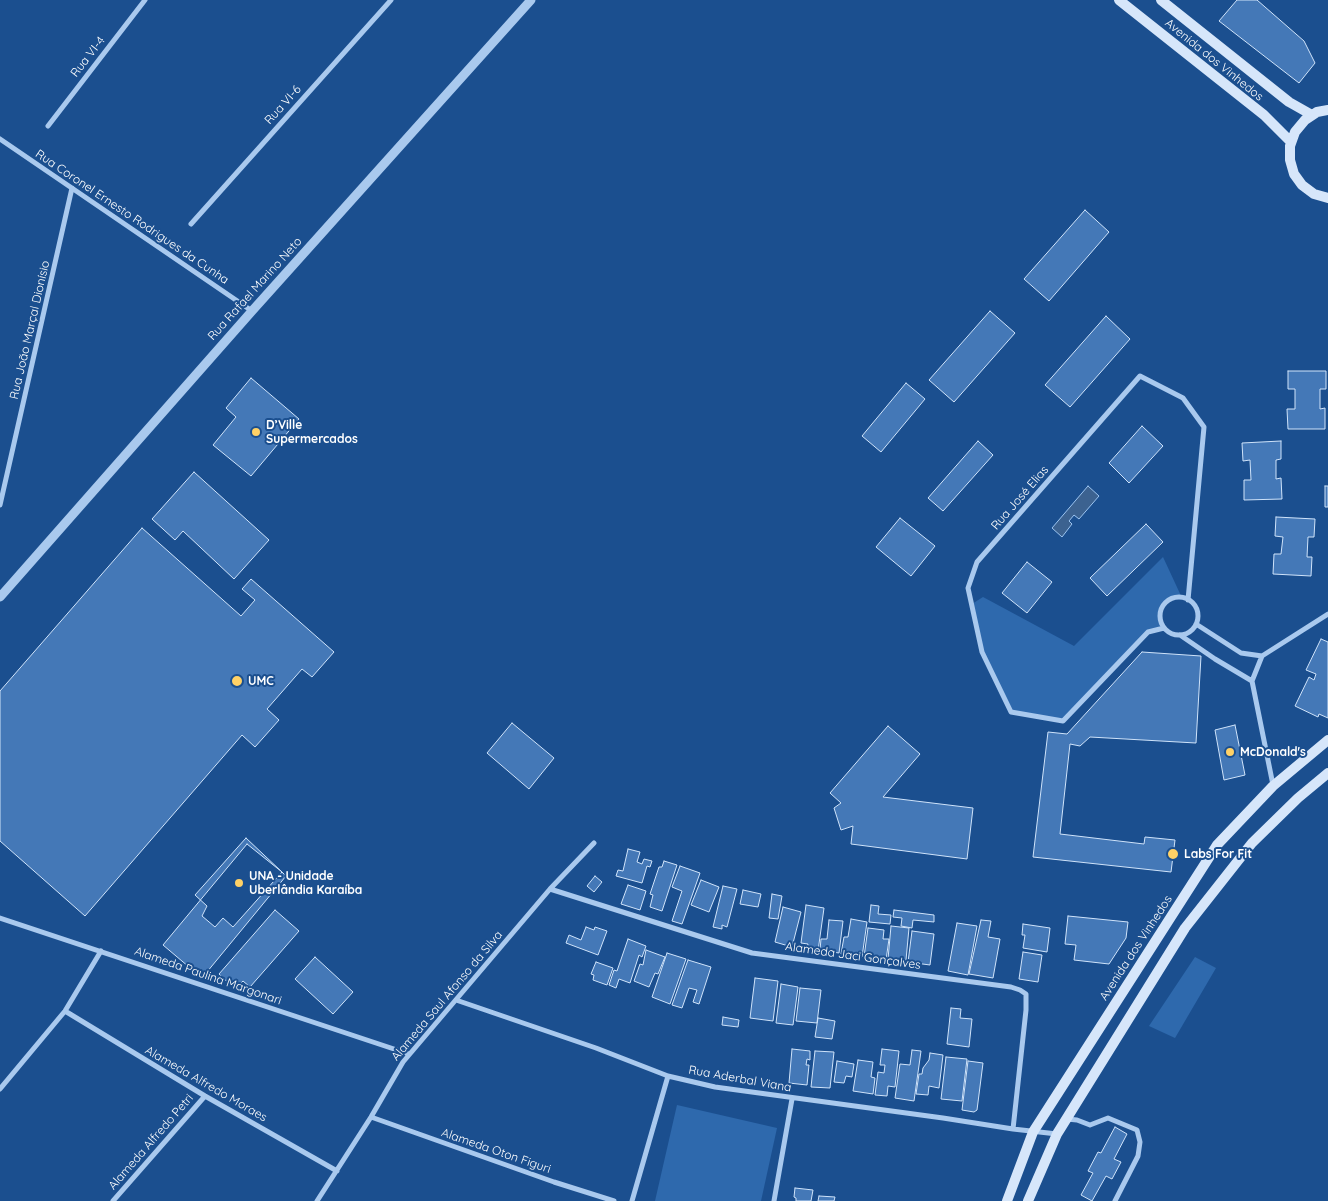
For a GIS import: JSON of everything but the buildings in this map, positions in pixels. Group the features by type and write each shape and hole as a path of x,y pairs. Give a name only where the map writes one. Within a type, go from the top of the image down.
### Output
{"main road":[{"name":"Avenida dos Vinhedos","path":"1119,0 1264,115 1291,142"},
{"name":"Avenida dos Vinhedos","path":"1161,0 1289,102 1312,116"},
{"path":"1328,110 1318,112 1305,120 1295,132 1291,142 1290,160 1294,174 1302,185 1314,194 1328,198"},
{"name":"Avenida dos Vinhedos","path":"1007,1201 1033,1132 1216,845 1273,786 1328,740"},
{"path":"1028,1201 1057,1134 1185,928 1252,843 1298,798 1328,773"},
{"path":"1110,1012 1126,1023"}],"street":[{"name":"Rua VI-4","path":"48,126 145,0"},
{"name":"Rua VI-6","path":"191,224 391,0"},
{"name":"Rua Rafael Marino Neto","path":"0,597 252,311 531,0"},
{"name":"Rua Coronel Ernesto Rodrigues da Cunha","path":"0,139 252,311"},
{"name":"Rua João Marçal Dionísio","path":"0,505 72,188"},
{"name":"Rua José Elias","path":"1164,628 1148,632 1063,721 1010,712 982,652 968,588 977,562 1140,376 1183,398 1204,427 1188,600"},
{"path":"1180,635 1191,630 1196,624 1197,614 1196,608 1188,600 1175,598 1164,604 1160,616 1164,628 1180,635 1252,680"},
{"path":"1273,786 1252,680 1262,656 1328,614"},
{"path":"1196,624 1241,653 1262,656"},
{"name":"Alameda Saul Afonso da Silva","path":"317,1201 338,1171 409,1054 550,889 594,842"},
{"name":"Alameda Jaci Gonçalves","path":"550,889 752,953 1011,987 1020,990 1026,994 1026,1010 1013,1129"},
{"name":"Alameda Paulina Margonari","path":"0,918 409,1054"},
{"path":"0,1089 66,1011 101,951"},
{"name":"Rua Aderbal Viana","path":"456,1000 596,1048 668,1076 715,1087 1057,1134"},
{"name":"Alameda Alfredo Moraes","path":"66,1011 205,1096 338,1171"},
{"path":"632,1201 668,1076"},
{"name":"Alameda Alfredo Petri","path":"113,1201 205,1096"},
{"path":"774,1201 792,1099"},
{"name":"Alameda Oton Figuri","path":"371,1117 554,1182 614,1201"},
{"path":"1066,1119 1077,1120 1090,1125 1108,1118 1137,1130 1140,1142 1138,1156 1115,1201"}],"shaded area":[{"path":"1088,486 1099,496 1079,519 1074,515 1069,521 1072,524 1062,537 1052,528"},
{"path":"1163,557 1182,598 1169,600 1161,610 1160,616 1164,628 1148,632 1063,721 1011,712 982,652 972,604 983,597 1074,646"},
{"path":"1195,957 1216,968 1175,1038 1149,1026"},
{"path":"677,1105 777,1128 761,1201 655,1201"}],"place":[{"name":"D’Ville Supermercados","path":"256,432"},
{"name":"UMC","path":"237,681"},
{"name":"McDonald's","path":"1230,752"},
{"name":"Labs For Fit","path":"1173,854"},
{"name":"UNA - Unidade Uberlândia Karaíba","path":"239,883"}]}
